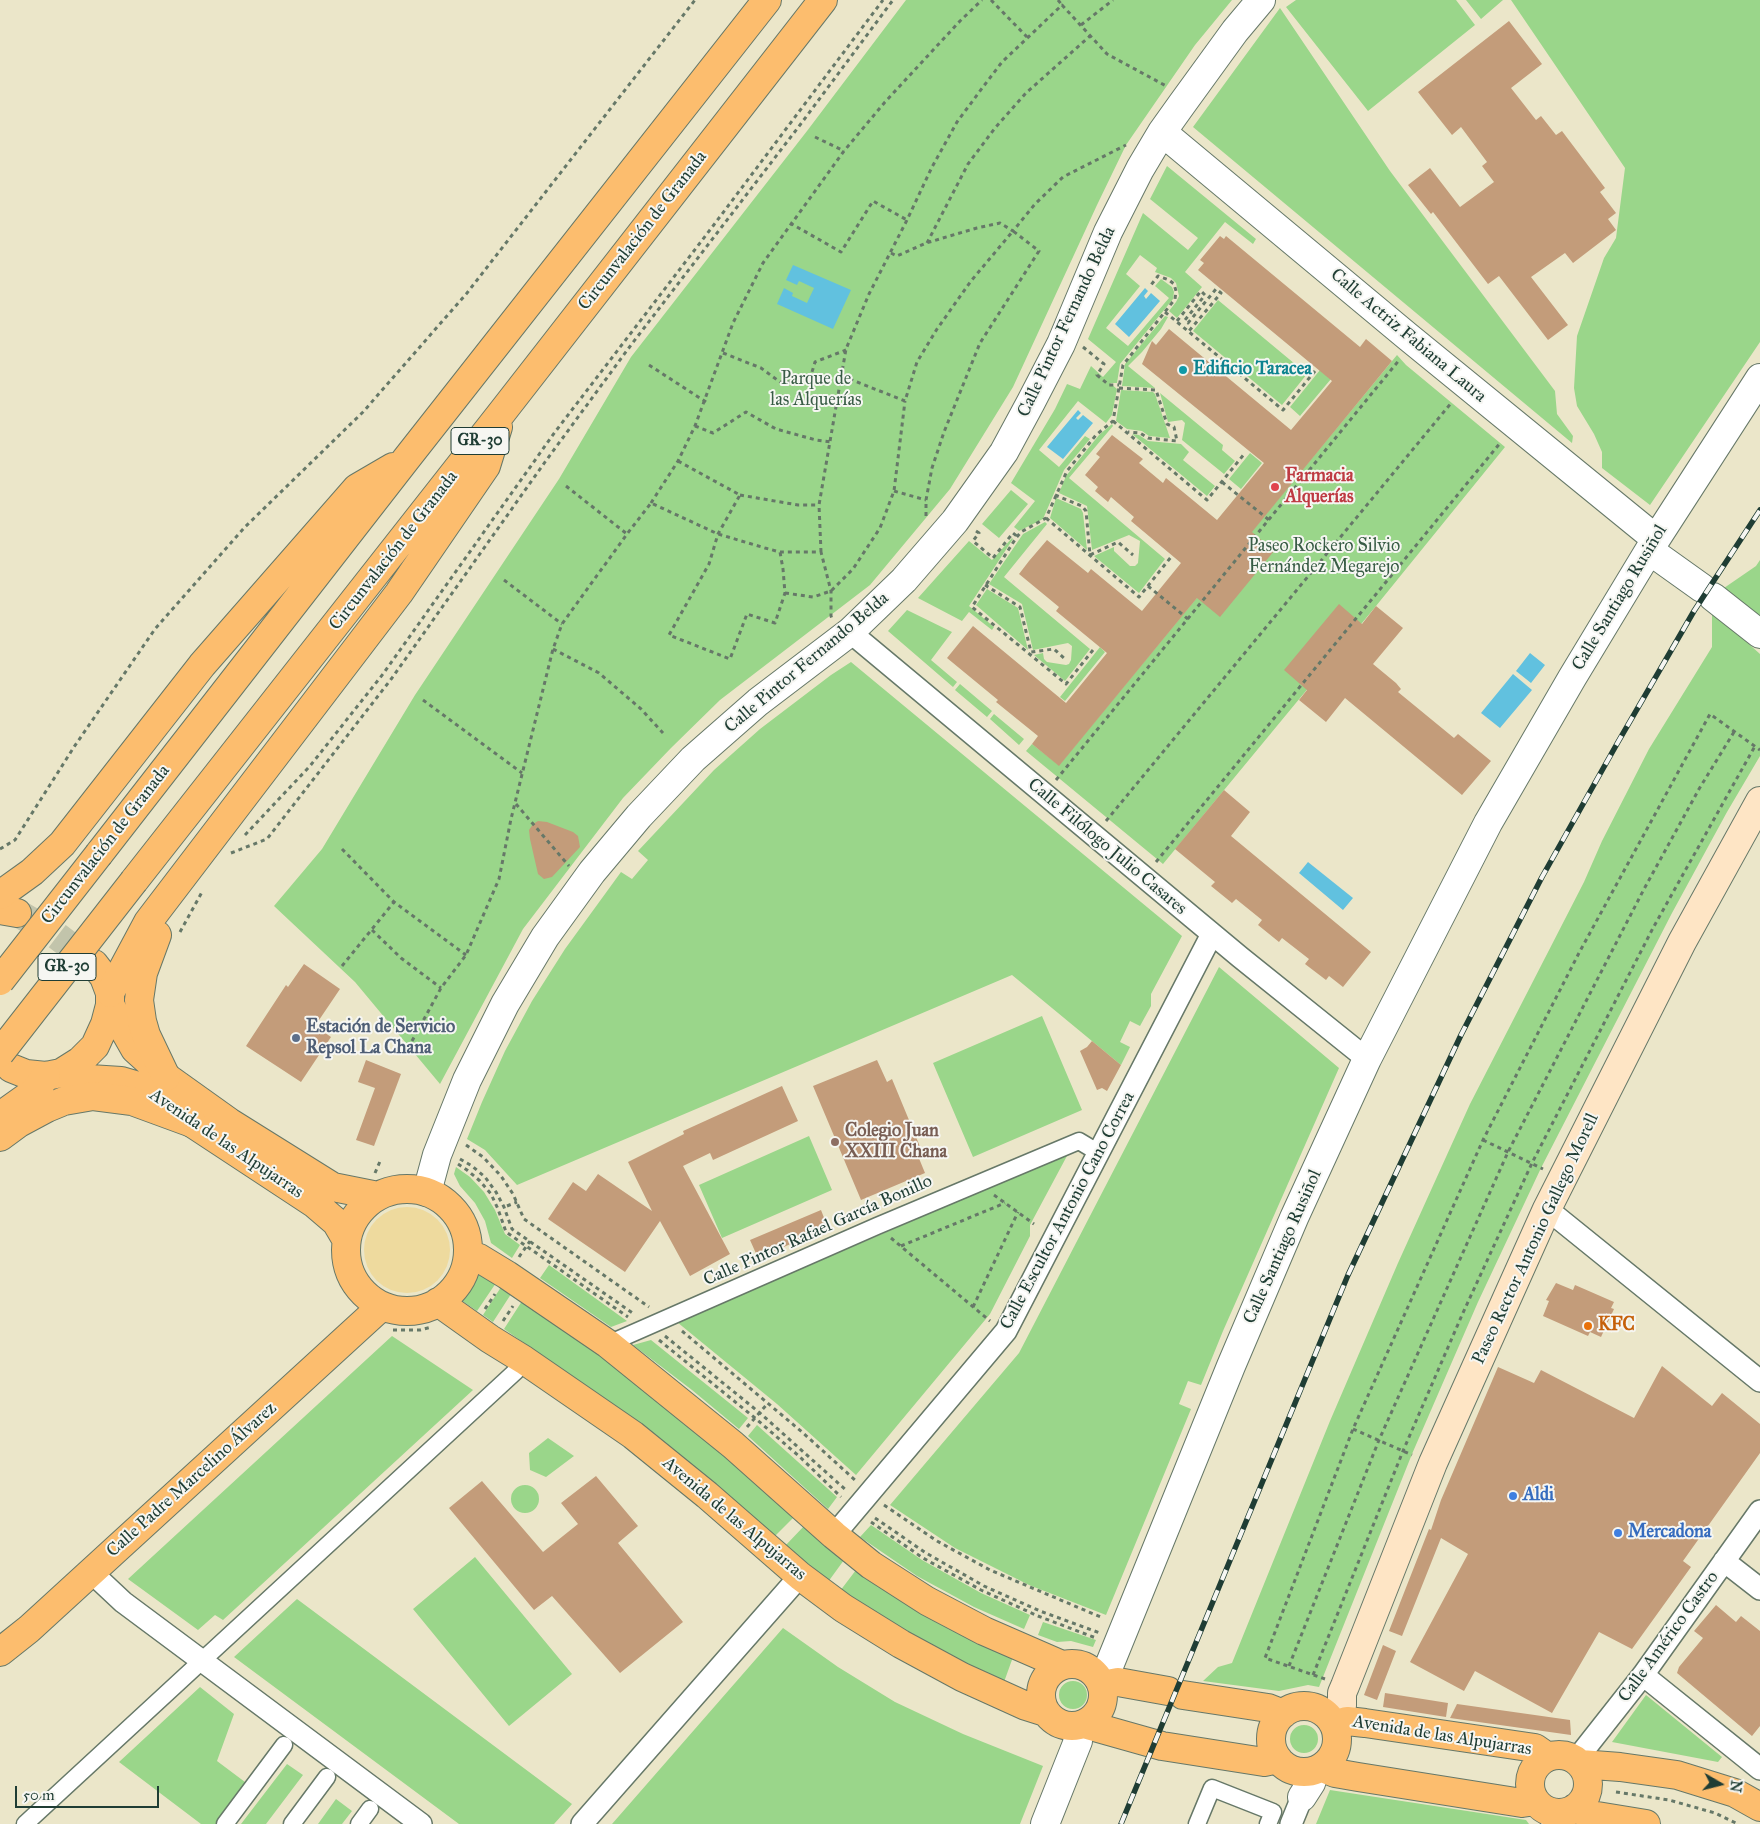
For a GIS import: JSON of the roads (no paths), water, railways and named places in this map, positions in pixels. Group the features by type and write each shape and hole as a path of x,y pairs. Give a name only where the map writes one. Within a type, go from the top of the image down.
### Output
{"main road":[{"name":"Circunvalación de Granada","path":"0,981 407,458 767,0"},
{"name":"Circunvalación de Granada","path":"5,1060 134,881 823,0"},
{"path":"166,1077 146,1034 139,1000 143,973 154,941 486,466 503,411"},
{"path":"6,906 32,872 62,844 202,665 357,488 407,458"},
{"name":"Paseo Rector Antonio Gallego Morell","path":"1328,1718 1342,1706 1335,1686 1547,1210 1682,942 1760,801"},
{"path":"0,1116 34,1092 53,1075 80,1061 95,1046 105,1024 110,999 148,922 199,874"},
{"name":"Avenida de las Alpujarras","path":"94,964 104,977 110,999 135,1049 166,1077 229,1122 333,1188 375,1188"},
{"name":"Avenida de las Alpujarras","path":"5,1060 26,1074 121,1081 148,1089 192,1123 315,1204 336,1222 346,1239"},
{"path":"0,1137 18,1123 47,1108 64,1101 93,1096 132,1101 192,1123"},
{"path":"375,1188 388,1191 406,1188 426,1192 444,1201 458,1216 466,1233 468,1254 462,1275 436,1314 421,1310 406,1312 388,1318 365,1296 354,1282 347,1264 346,1239 356,1215 372,1199 375,1188"},
{"path":"468,1254 479,1258 507,1275 608,1344 733,1444 834,1535 872,1565 927,1601 984,1631 1062,1665"},
{"name":"Avenida de las Alpujarras","path":"436,1314 490,1339 524,1360 633,1435 707,1495 800,1576 843,1608 901,1644 962,1676 1026,1706 1045,1712"},
{"name":"Calle Padre Marcelino Álvarez","path":"0,1652 30,1629 92,1572 388,1318"},
{"path":"1079,1726 1092,1720 1102,1704 1103,1694 1100,1682 1092,1671 1083,1665 1072,1663 1062,1665 1053,1670 1046,1676 1042,1684 1041,1703 1050,1719 1058,1724 1079,1726 1162,1746 1522,1803 1554,1811 1646,1824"},
{"path":"1100,1682 1118,1682 1268,1708 1284,1714"},
{"path":"1304,1706 1328,1718 1337,1734 1338,1744 1335,1753 1302,1767 1273,1750 1271,1740 1272,1730 1277,1721 1293,1708 1304,1706"},
{"name":"Avenida de las Alpujarras","path":"1328,1718 1535,1748 1548,1756"},
{"path":"1558,1754 1568,1756 1578,1762 1585,1772 1588,1782 1582,1801 1554,1811 1529,1784 1531,1775 1541,1761 1548,1756 1558,1754"},
{"path":"1578,1762 1677,1775 1735,1793 1760,1807"}],"street":[{"name":"Calle Pintor Fernando Belda","path":"426,1192 436,1155 467,1080 505,1004 545,938 592,872 639,816 693,759 842,628 904,580 955,521 1004,452 1061,344 1108,232 1140,169 1162,132 1235,31 1261,0"},
{"name":"Calle Actriz Fabiana Laura","path":"1162,132 1408,336 1708,592 1760,634"},
{"name":"Calle Santiago Rusiñol","path":"1100,1682 1109,1666 1294,1218 1367,1059 1488,823 1509,811 1539,766 1658,548 1760,378"},
{"name":"Calle Santiago Rusiñol","path":"1658,548 1760,403"},
{"name":"Calle Filólogo Julio Casares","path":"842,628 1212,934 1367,1059"},
{"name":"Calle Escultor Antonio Cano Correa","path":"834,1535 1006,1331 1212,934"},
{"name":"Calle Pintor Rafael García Bonillo","path":"608,1344 877,1226 1079,1141 1099,1153"},
{"path":"1547,1210 1760,1381"},
{"path":"25,1824 516,1371 524,1360"},
{"name":"Calle Américo Castro","path":"1578,1762 1643,1675 1760,1511"},
{"path":"1724,1561 1759,1586"},
{"path":"92,1572 123,1602 421,1824"},
{"path":"582,1824 800,1576"},
{"path":"1643,1675 1760,1769"},
{"path":"1044,1824 1078,1741 1079,1726"},
{"path":"225,1824 284,1745"},
{"path":"1291,1824 1302,1797 1302,1767"},
{"path":"292,1824 327,1777"},
{"path":"1197,1824 1212,1788 1272,1812 1268,1824"},
{"path":"359,1824 370,1809"}],"water":[{"path":"793,265 851,290 833,329 777,304 784,288 793,293 792,296 807,303 814,288 799,281 797,285 786,280"},
{"path":"1145,288 1148,291 1144,296 1146,299 1151,293 1160,301 1129,337 1115,324"},
{"path":"1078,410 1081,413 1076,418 1078,420 1083,415 1093,423 1063,459 1047,447"},
{"path":"1530,653 1545,665 1531,683 1516,671"},
{"path":"1513,674 1532,690 1500,728 1481,713"},
{"path":"1308,862 1353,898 1343,910 1299,873"}],"tunnel":[{"path":"21,915 57,936 94,964"}],"railway":[{"path":"1121,1824 1348,1275 1461,1035 1542,877 1618,742 1694,611 1760,510"}],"place":[{"name":"Edificio Taracea","path":"1183,370"},
{"name":"Farmacia Alquerías","path":"1275,487"},
{"name":"Estación de Servicio Repsol La Chana","path":"296,1038"},
{"name":"Colegio Juan XXIII Chana","path":"835,1142"},
{"name":"KFC","path":"1588,1326"},
{"name":"Aldi","path":"1513,1496"},
{"name":"Mercadona","path":"1618,1533"}],"park label":[{"name":"Parque de las Alquerías","path":"816,390"},
{"name":"Paseo Rockero Silvio Fernández Megarejo","path":"1324,557"}]}
